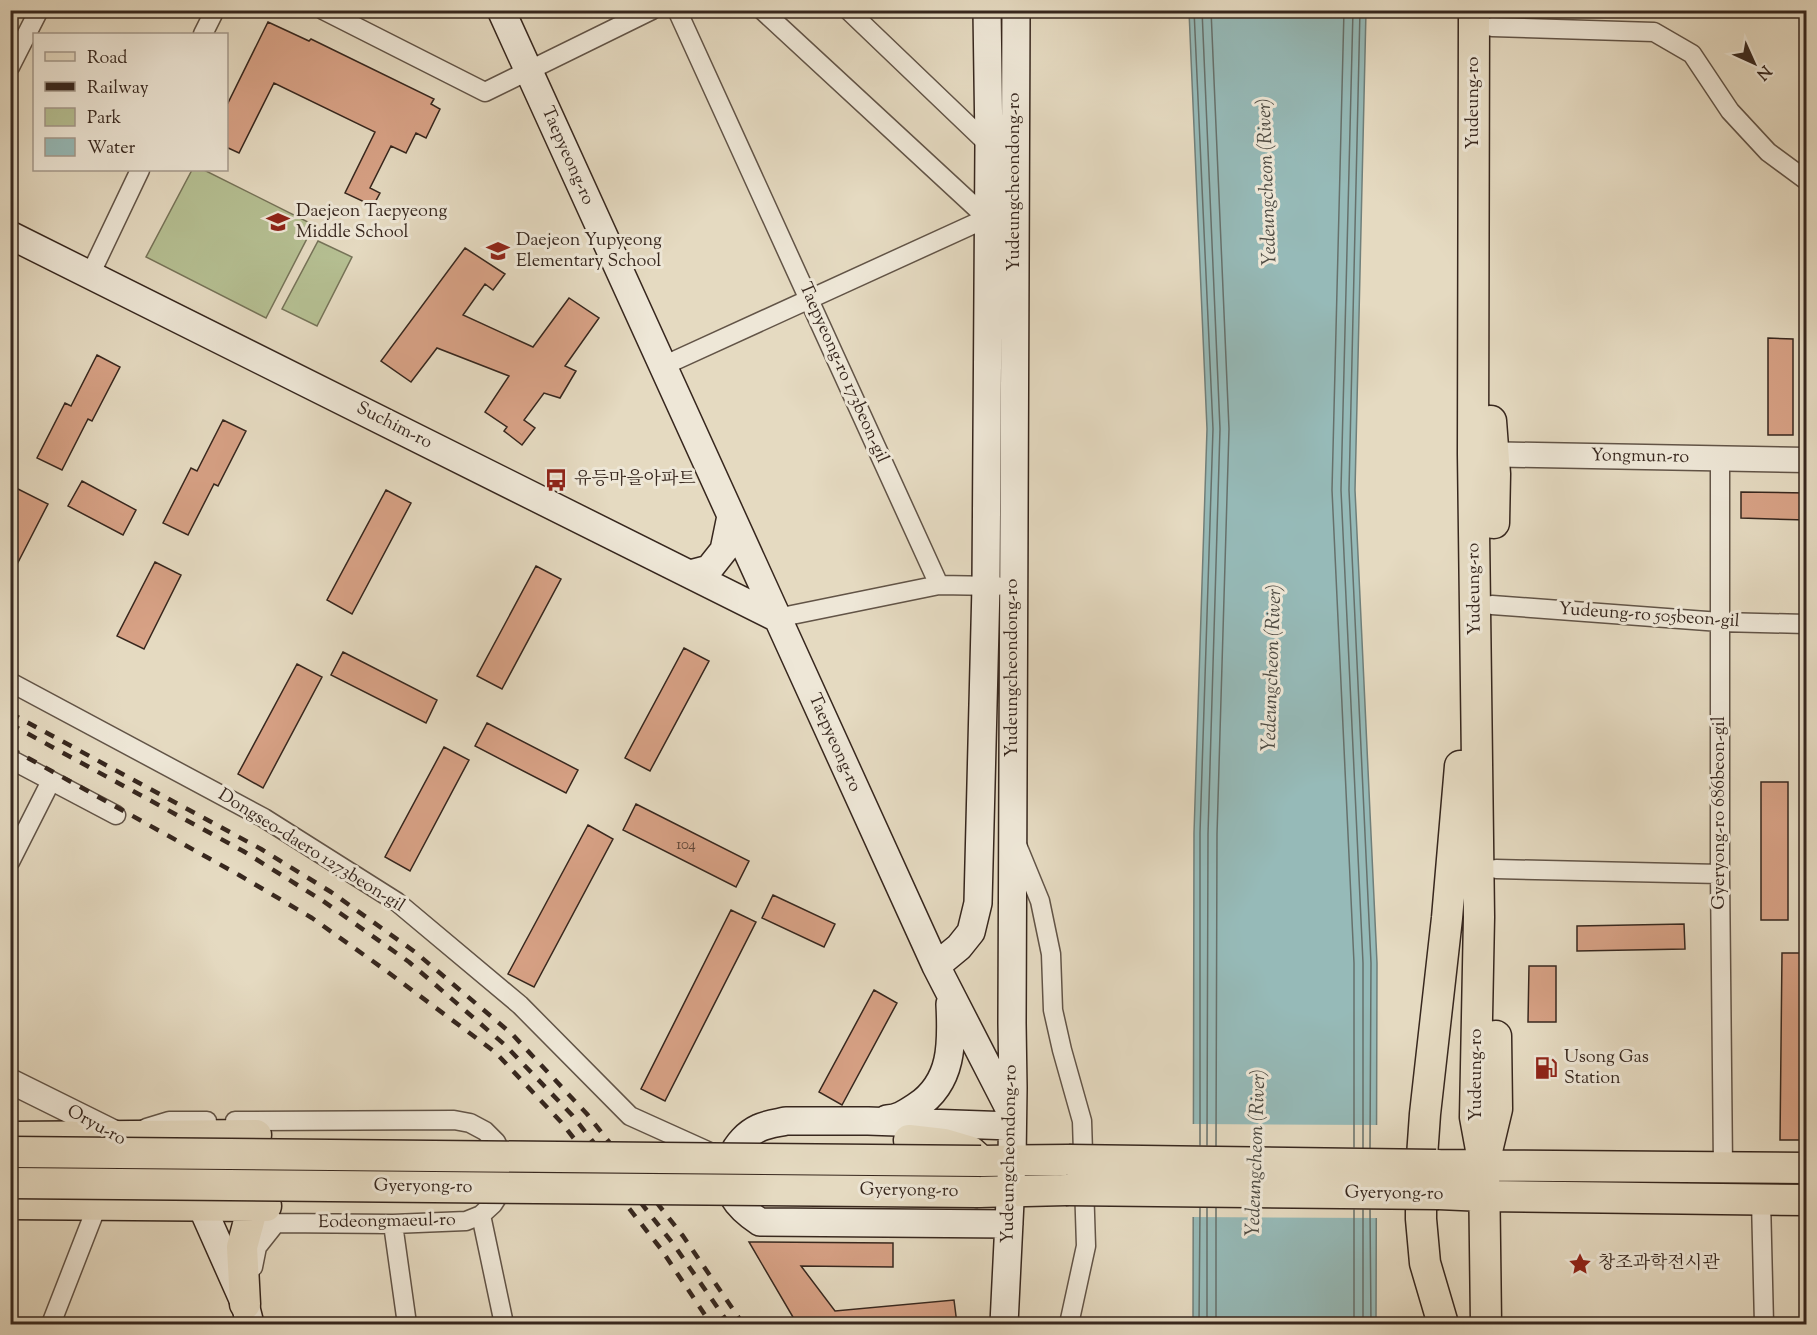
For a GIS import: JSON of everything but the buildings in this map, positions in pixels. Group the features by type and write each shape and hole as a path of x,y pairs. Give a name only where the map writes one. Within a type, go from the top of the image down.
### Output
{"main road":[{"name":"Taepyeong-ro","path":"501,10 936,966 1012,1120"},
{"name":"Yudeungcheondong-ro","path":"936,966 959,947 971,932 978,903 986,586 989,146 987,10"},
{"name":"Yudeungcheondong-ro","path":"1004,1324 1012,1160 1016,10"},
{"name":"Yudeung-ro","path":"1486,16 1491,420 1484,455 1476,708 1479,917 1474,1117 1484,1166 1486,1324"},
{"name":"Suchim-ro","path":"10,235 777,618"},
{"name":"Yudeung-ro","path":"1484,455 1492,605 1497,1109 1484,1166"},
{"path":"690,574 710,569 724,550 731,516"},
{"path":"1443,1324 1425,1263 1421,1219 1421,1171 1425,1114 1447,918 1459,769 1476,708"},
{"path":"868,1121 900,1118 926,1100 940,1083 949,1058 951,1040 949,994"},
{"path":"1010,1224 760,1222 745,1212 732,1194 728,1178 730,1161 737,1146 747,1134 760,1127 786,1121 1012,1120"},
{"path":"10,1137 256,1135 909,1140 944,1144 971,1152 981,1161"},
{"name":"Gyeryong-ro","path":"10,1152 1806,1168"},
{"name":"Gyeryong-ro","path":"10,1183 978,1192 1066,1190 1806,1200"},
{"path":"10,1204 201,1205 265,1212 965,1205 978,1192"},
{"path":"201,1205 247,1314"},
{"path":"247,1314 242,1247 265,1212"}],"street":[{"path":"10,67 39,10"},
{"path":"203,33 214,10"},
{"path":"323,10 484,92 652,10"},
{"name":"Taepyeong-ro 173beon-gil","path":"676,10 939,585"},
{"path":"663,366 987,218 762,10"},
{"path":"848,10 989,146"},
{"path":"1486,16 1654,32 1692,54 1730,111 1768,152 1806,180"},
{"path":"90,275 140,171"},
{"name":"Yongmun-ro","path":"1484,455 1806,460"},
{"name":"Gyeryong-ro 686beon-gil","path":"1720,458 1723,1167"},
{"path":"777,618 939,585 1014,585"},
{"name":"Yudeung-ro 505beon-gil","path":"1492,605 1720,622 1806,624"},
{"name":"Dongseo-daero 1273beon-gil","path":"10,682 264,818 397,902 520,1005 630,1116 730,1161"},
{"path":"10,759 117,815"},
{"path":"10,862 51,781"},
{"path":"1013,834 1040,901 1051,954 1053,1010 1082,1121 1086,1246 1069,1324"},
{"path":"1496,869 1720,874"},
{"name":"Oryu-ro","path":"10,1081 121,1136 201,1205"},
{"path":"121,1136 169,1121 454,1120 470,1123 485,1131 496,1142 503,1157 505,1174 502,1190 487,1210 504,1324"},
{"path":"1761,1200 1764,1324"},
{"path":"51,1324 97,1206"},
{"name":"Eodeongmaeul-ro","path":"265,1212 393,1224 466,1221 487,1210"},
{"path":"393,1224 406,1324"}],"green space":[{"path":"191,171 206,171 314,225 266,318 146,257"},
{"path":"318,241 352,257 317,326 282,309"}],"water":[{"name":"Yedeungcheon (River)","path":"1189,11 1366,11 1355,490 1377,963 1376,1324 1193,1324 1194,833 1207,429"}],"pier":[{"path":"1191,1124 1379,1125 1379,1218 1191,1217"}],"railway":[{"path":"10,713 261,849 331,892 415,952 512,1034 587,1114 683,1236 743,1324"},
{"path":"10,724 243,851 323,901 409,962 505,1045 572,1115 674,1245 729,1324"},
{"path":"10,748 312,918 495,1052 561,1122 661,1249 711,1324"}],"place":[{"name":"Daejeon Taepyeong Middle School","path":"278,222"},
{"name":"Daejeon Yupyeong Elementary School","path":"498,251"},
{"name":"유등마을아파트","path":"556,480"},
{"name":"Usong Gas Station","path":"1546,1068"},
{"name":"창조과학전시관","path":"1580,1264"}]}
